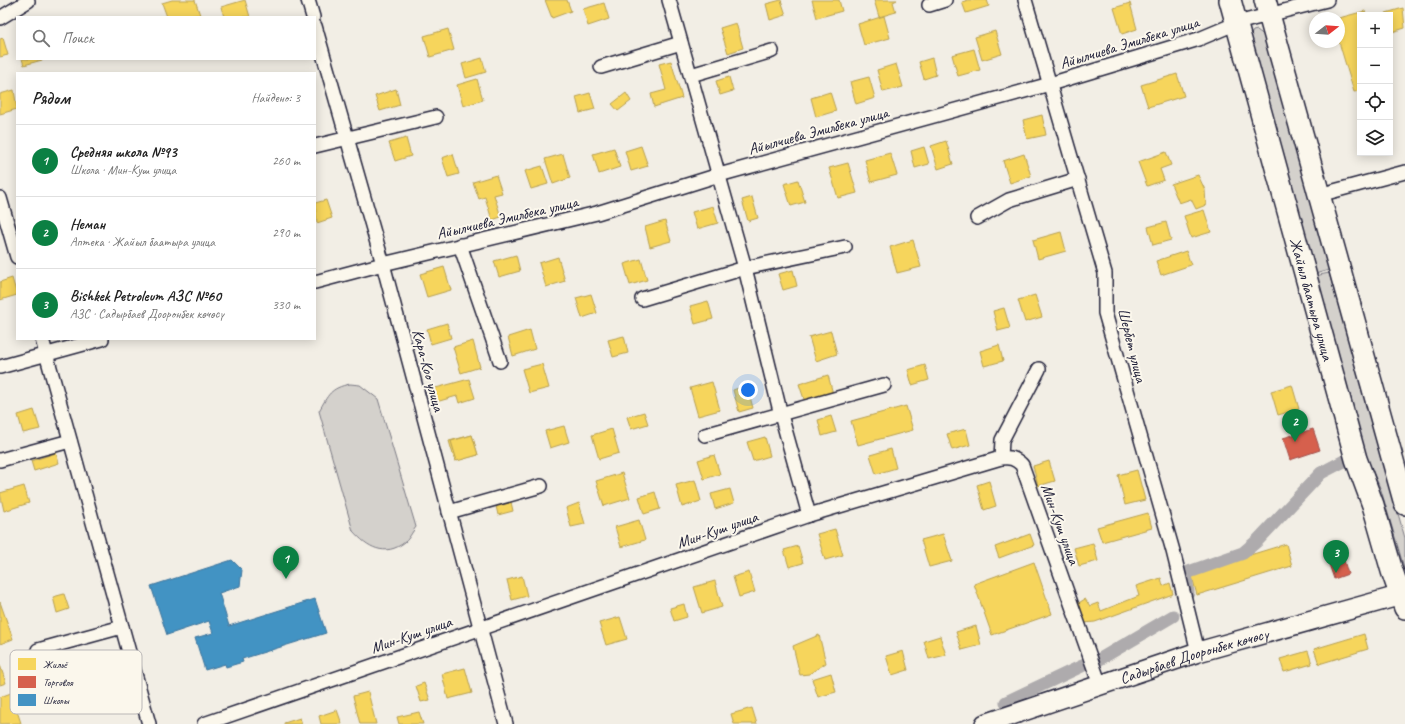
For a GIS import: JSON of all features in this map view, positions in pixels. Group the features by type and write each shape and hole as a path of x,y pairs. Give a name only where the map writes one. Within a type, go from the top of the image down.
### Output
{"main road":[{"name":"Жайыл баатыра улица","path":"1230,0 1356,459 1373,505 1403,599"},
{"path":"1267,7 1405,504"},
{"name":"Садырбаев Дооронбек көчөсү","path":"985,724 1004,721 1085,692 1100,685 1198,652 1403,599"}],"street":[{"path":"308,0 313,16"},
{"path":"669,0 745,268 781,414 810,515"},
{"path":"929,5 945,0"},
{"name":"Шербет улица","path":"1025,0 1105,273 1105,313 1173,551 1198,652"},
{"name":"Айылчиева Эмилбека улица","path":"316,282 460,245 597,213 719,175 1050,84 1199,39 1237,23 1267,7 1327,0"},
{"path":"0,18 28,1"},
{"name":"Кара-Коо улица","path":"316,30 383,264 506,724"},
{"path":"601,67 681,43"},
{"path":"690,75 772,51"},
{"path":"316,146 436,117"},
{"path":"1319,195 1405,172"},
{"path":"978,218 1009,200 1078,179"},
{"path":"0,198 16,254"},
{"path":"460,245 500,361"},
{"path":"642,299 745,268 845,247"},
{"path":"42,340 128,650"},
{"path":"0,367 98,340"},
{"path":"1001,458 1002,440 1039,369"},
{"path":"706,435 884,386"},
{"path":"0,460 70,441"},
{"name":"Мин-Куш улица","path":"204,724 810,515 1001,458 1010,457 1017,460 1022,465 1100,685"},
{"path":"449,512 541,486"},
{"path":"38,650 122,627"},
{"path":"142,699 149,724"}],"shaded area":[{"path":"1257,30 1265,36 1329,270 1315,274 1249,38 1253,31"},
{"path":"1329,273 1405,538 1405,571 1381,490 1366,456 1315,276"},
{"path":"350,384 360,385 378,399 416,527 408,539 398,547 383,550 370,546 353,531 319,411 330,393 338,388"}],"building: Жильё":[{"path":"172,0 195,0 200,15 167,16 162,3"},
{"path":"245,0 250,16 224,16 221,7"},
{"path":"545,0 567,0 571,11 552,18"},
{"path":"781,0 786,15 770,20 766,4"},
{"path":"812,0 839,0 842,11 817,18"},
{"path":"874,0 897,0 893,2 896,12 879,17"},
{"path":"968,0 987,0 989,6 966,13 962,2"},
{"path":"604,3 609,19 588,26 583,9"},
{"path":"1130,3 1137,29 1122,34 1114,8"},
{"path":"1403,8 1405,28 1393,32 1393,12 1389,12"},
{"path":"1357,13 1357,92 1354,92 1341,48 1345,48 1345,16"},
{"path":"884,16 890,38 864,45 858,24"},
{"path":"736,23 743,48 728,53 720,28"},
{"path":"448,29 454,50 430,57 424,36"},
{"path":"995,31 1002,54 982,60 975,37"},
{"path":"3,38 8,55 0,57 0,39"},
{"path":"974,49 980,70 958,76 952,55"},
{"path":"482,58 486,72 466,78 462,64"},
{"path":"932,58 936,75 924,79 919,62"},
{"path":"22,60 42,60 24,65"},
{"path":"671,61 682,98 654,107 651,94 666,90 659,64"},
{"path":"896,64 903,87 883,92 877,70"},
{"path":"1177,74 1184,96 1148,107 1141,85"},
{"path":"729,77 733,91 720,95 716,81"},
{"path":"869,77 875,98 856,104 850,82"},
{"path":"477,79 483,100 463,106 457,85"},
{"path":"396,89 400,105 380,111 375,96"},
{"path":"14,90 16,109 0,114 0,94"},
{"path":"830,92 836,111 816,117 811,98"},
{"path":"590,93 595,109 580,113 576,97"},
{"path":"626,93 631,101 618,111 612,104"},
{"path":"1042,115 1046,135 1027,139 1023,120"},
{"path":"406,138 411,156 395,161 389,143"},
{"path":"946,141 953,164 938,169 931,146"},
{"path":"641,146 648,166 631,171 625,151"},
{"path":"924,147 929,164 915,168 911,151"},
{"path":"614,148 620,167 599,174 593,154"},
{"path":"1166,152 1171,165 1160,169 1164,180 1147,186 1138,162"},
{"path":"890,153 897,175 871,182 865,160"},
{"path":"453,154 459,174 448,177 442,158"},
{"path":"563,154 570,178 553,184 545,159"},
{"path":"1024,154 1031,176 1010,183 1003,161"},
{"path":"848,163 857,193 838,198 829,168"},
{"path":"542,166 548,184 531,189 525,171"},
{"path":"496,175 502,193 494,195 501,217 492,220 485,197 479,199 473,182"},
{"path":"1198,175 1205,190 1206,205 1196,209 1191,199 1179,203 1171,184"},
{"path":"798,180 805,202 791,206 784,184"},
{"path":"752,197 758,218 748,221 742,200"},
{"path":"326,200 332,218 317,223 316,203"},
{"path":"713,206 718,223 697,229 692,212"},
{"path":"1204,210 1211,232 1191,238 1184,216"},
{"path":"665,221 671,241 650,247 645,227"},
{"path":"1166,222 1171,240 1153,245 1148,227"},
{"path":"1061,232 1066,251 1038,259 1033,240"},
{"path":"913,240 921,267 897,273 890,247"},
{"path":"1186,251 1191,265 1161,275 1156,261"},
{"path":"516,255 520,271 499,277 494,261"},
{"path":"558,257 565,281 546,287 539,263"},
{"path":"641,259 647,280 630,285 624,264"},
{"path":"444,267 451,290 427,297 420,274"},
{"path":"793,270 797,286 783,290 778,274"},
{"path":"12,278 16,295 0,300 0,282"},
{"path":"591,294 597,313 582,318 576,298"},
{"path":"1035,295 1042,317 1025,322 1018,300"},
{"path":"708,301 713,319 695,324 690,306"},
{"path":"1004,308 1010,328 998,331 993,311"},
{"path":"447,323 451,338 431,344 427,329"},
{"path":"530,330 535,349 513,356 508,337"},
{"path":"831,331 837,354 816,361 809,337"},
{"path":"624,336 628,353 613,357 608,340"},
{"path":"473,341 480,367 461,373 453,347"},
{"path":"999,345 1003,361 984,366 980,351"},
{"path":"542,364 549,388 529,393 522,369"},
{"path":"925,365 929,380 912,385 908,370"},
{"path":"828,375 833,394 805,402 799,384"},
{"path":"469,379 475,398 459,403 457,396 436,402 432,389"},
{"path":"712,382 720,410 698,416 690,388"},
{"path":"747,385 753,408 739,412 733,390"},
{"path":"1292,385 1299,409 1278,415 1271,391"},
{"path":"906,406 913,430 858,445 851,421"},
{"path":"34,410 40,429 23,433 18,415"},
{"path":"644,412 648,424 631,429 627,417"},
{"path":"831,416 836,432 822,436 818,420"},
{"path":"564,426 569,442 550,448 545,431"},
{"path":"612,429 619,453 599,459 592,435"},
{"path":"966,429 970,445 952,450 947,434"},
{"path":"472,435 478,455 455,461 449,441"},
{"path":"472,435 478,455 457,461 451,441"},
{"path":"765,437 770,456 753,461 747,442"},
{"path":"891,449 896,468 876,474 870,455"},
{"path":"56,453 59,463 34,471 31,461"},
{"path":"714,455 720,474 704,479 698,460"},
{"path":"1049,461 1055,481 1038,486 1033,466"},
{"path":"1137,470 1145,500 1125,505 1118,475"},
{"path":"622,473 630,498 604,506 596,481"},
{"path":"695,480 701,501 682,507 676,485"},
{"path":"989,481 996,506 984,510 977,485"},
{"path":"24,486 29,503 4,511 0,493"},
{"path":"730,489 734,503 715,509 711,494"},
{"path":"655,492 660,509 644,514 639,497"},
{"path":"511,502 513,511 498,515 496,506"},
{"path":"579,503 585,524 571,527 566,508"},
{"path":"1148,513 1152,528 1102,542 1097,527"},
{"path":"639,520 645,540 621,547 615,527"},
{"path":"835,529 843,555 825,560 817,534"},
{"path":"943,534 952,561 929,567 921,540"},
{"path":"1030,534 1034,545 999,558 995,547"},
{"path":"1093,543 1098,561 1079,566 1074,548"},
{"path":"1286,544 1292,566 1197,595 1191,573"},
{"path":"798,546 803,563 789,567 784,550"},
{"path":"1034,562 1052,614 992,635 974,584"},
{"path":"749,572 755,592 739,597 733,577"},
{"path":"522,576 527,596 512,600 507,580"},
{"path":"1161,578 1163,586 1170,583 1173,594 1095,622 1084,623 1077,604 1085,599 1090,606 1098,603 1101,611 1139,596 1136,586"},
{"path":"715,581 722,607 702,613 694,587"},
{"path":"64,594 69,609 57,613 53,597"},
{"path":"0,602 13,639 0,644"},
{"path":"684,604 687,617 674,621 670,608"},
{"path":"620,617 627,639 606,645 599,623"},
{"path":"976,626 981,645 962,650 956,632"},
{"path":"1364,634 1368,649 1319,664 1314,649"},
{"path":"819,635 826,663 809,674 800,675 793,646"},
{"path":"940,636 946,655 929,659 924,641"},
{"path":"903,651 908,670 892,675 886,656"},
{"path":"1308,651 1312,664 1284,672 1280,659"},
{"path":"0,665 6,683 0,685"},
{"path":"465,668 472,693 448,699 442,674"},
{"path":"831,673 836,692 818,697 812,679"},
{"path":"424,683 430,700 421,702 416,686"},
{"path":"368,692 376,724 360,724 353,696"},
{"path":"10,693 10,714 18,714 21,723 0,724 0,697"},
{"path":"752,708 757,724 734,724 731,714"},
{"path":"337,710 342,724 321,724 319,716"},
{"path":"419,712 423,724 399,724 397,717"},
{"path":"300,718 302,724 284,724 284,723"}],"building: Торговля":[{"path":"1313,429 1320,450 1290,460 1283,438"},
{"path":"1343,557 1348,574 1334,579 1328,561"}],"building: Школы":[{"path":"232,560 242,570 240,586 219,593 229,626 315,599 326,633 242,659 243,662 226,667 225,664 205,670 195,638 213,633 209,621 167,635 151,586"}],"waterway":[{"path":"1188,593 1186,573 1243,553 1257,541 1321,473 1344,461"},
{"path":"1100,659 1173,616"},
{"path":"1006,702 1082,666"}],"place":[{"name":"Неман","path":"1295,442"},
{"name":"Bishkek Petroleum АЗС №60","path":"1336,573"},
{"name":"Средняя школа №93","path":"286,579"}]}
